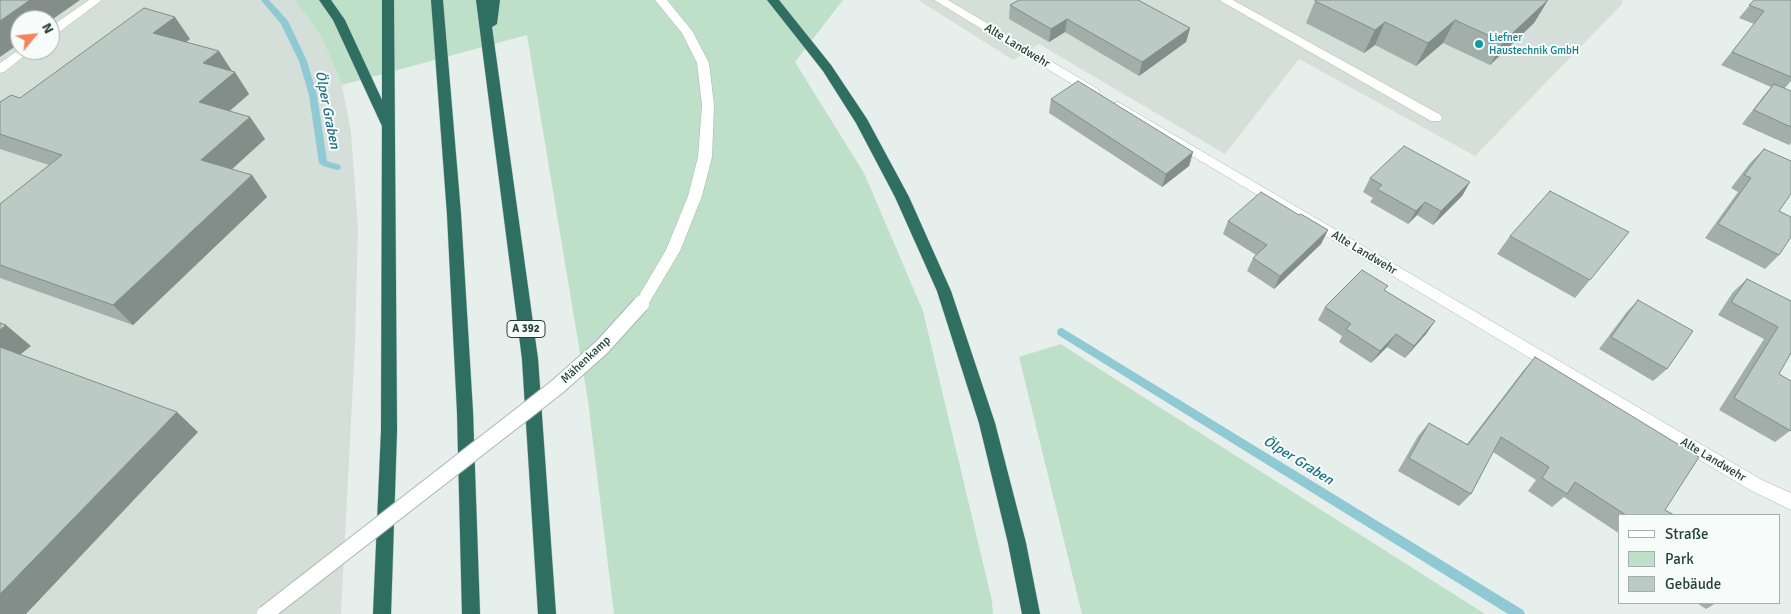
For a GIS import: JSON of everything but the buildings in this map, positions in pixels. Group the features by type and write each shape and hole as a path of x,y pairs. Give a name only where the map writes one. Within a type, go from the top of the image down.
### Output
{"highway":[{"path":"325,0 339,20 388,126"},
{"path":"382,614 389,431 388,0"},
{"path":"437,0 453,204 464,402 471,614"},
{"name":"A 392","path":"482,0 530,359 547,614"},
{"path":"488,45 494,0"},
{"path":"773,0 827,68 862,122 902,197 944,291 987,423 1017,543 1031,614"}],"street":[{"path":"60,26 96,0"},
{"name":"Mähenkamp","path":"265,614 557,387 602,347 641,304 673,251 695,196 705,148 708,105 703,63 687,32 661,0"},
{"name":"Alte Landwehr","path":"940,0 1503,336 1756,485 1791,502"},
{"path":"1225,0 1436,118"},
{"path":"0,69 12,60"}],"shaded area":[{"path":"0,0 295,0 322,38 342,85 351,132 358,228 355,345 341,614 0,614"},
{"path":"918,0 1623,0 1622,4 1475,156 1299,59 1225,154 1039,44 1013,60"}],"green space":[{"path":"295,0 843,0 795,62 864,173 923,311 992,601 993,614 614,614 588,401 527,35 342,85 322,38"},
{"path":"1061,344 1485,614 1082,614 1019,357"}],"waterway":[{"name":"Ölper Graben","path":"265,0 285,23 303,61 313,95 323,163 337,167"},
{"name":"Ölper Graben","path":"1062,332 1519,614"}],"place":[{"name":"Liefner Haustechnik GmbH","path":"1479,44"}]}
